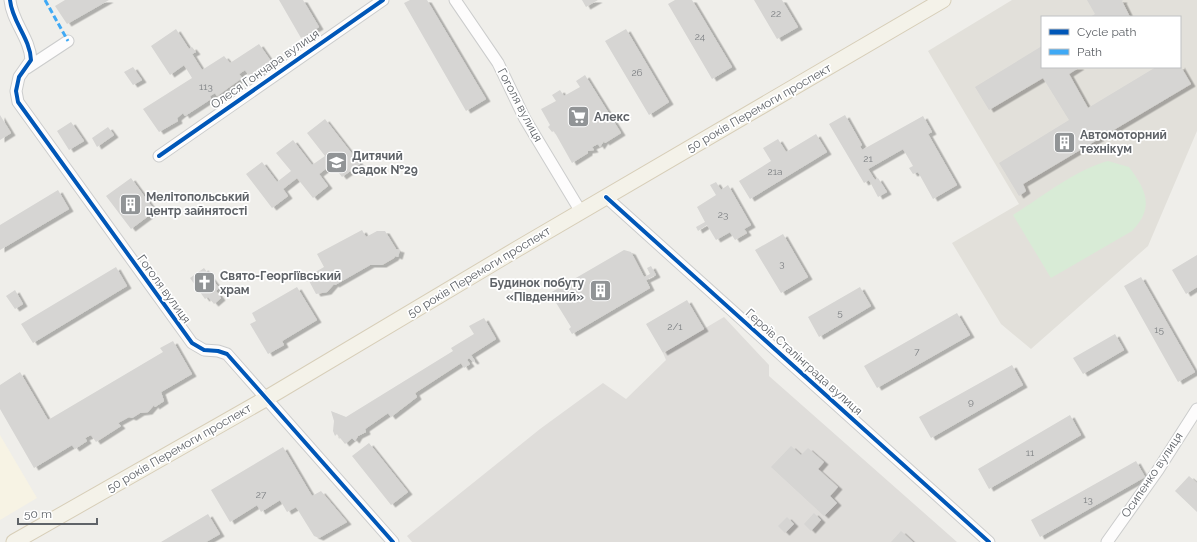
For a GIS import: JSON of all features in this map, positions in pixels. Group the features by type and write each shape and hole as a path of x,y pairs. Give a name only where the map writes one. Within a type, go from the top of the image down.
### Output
{"main road":[{"name":"50 років Перемоги проспект","path":"14,542 267,398 606,197 944,0"}],"street":[{"name":"Гоголя вулиця","path":"10,0 11,8 31,49 31,60 27,68 19,77 16,91 18,102 192,343 204,350 218,351 227,354 392,542"},
{"name":"Олеся Гончара вулиця","path":"159,156 383,0"},
{"name":"Гоголя вулиця","path":"455,0 498,63 525,119 581,212"},
{"path":"27,68 68,41"},
{"name":"Героїв Сталінграда вулиця","path":"606,197 989,542"},
{"name":"Осипенко вулиця","path":"1107,542 1158,470 1197,409"}],"shaded area":[{"path":"1012,0 1197,0 1197,131 1148,246 1031,349 1001,324 952,243 1019,204 928,51"},
{"path":"724,317 769,365 769,376 957,542 412,542 407,536 540,429 603,383 626,399 666,360 663,353"},
{"path":"0,435 37,498 0,520"}],"green space":[{"path":"1108,161 1129,167 1135,175 1140,183 1146,199 1144,214 1132,231 1051,278 1013,215 1071,177"}],"building":[{"path":"65,0 109,0 67,24 55,6"},
{"path":"279,0 303,0 319,27 301,38"},
{"path":"410,0 427,0 486,99 466,111 404,3"},
{"path":"582,0 598,0 586,7"},
{"path":"675,0 692,0 732,67 712,79 668,4"},
{"path":"754,0 782,0 798,27 777,39"},
{"path":"1087,0 1123,0 1122,1 1130,16 1092,16 1095,14"},
{"path":"176,29 189,49 192,47 196,52 192,54 202,70 224,56 230,63 259,44 273,64 251,78 245,70 239,74 242,78 217,96 215,93 210,96 211,99 185,116 183,113 177,118 178,121 159,132 143,109 192,78 184,65 170,75 151,46"},
{"path":"626,29 669,102 649,115 605,41"},
{"name":"Автомоторний технікум","path":"1041,47 1041,68 1078,68 1069,74 1088,108 1154,68 1181,68 1181,67 1191,84 1023,184 1026,191 1019,196 999,163 1069,120 1043,78 989,110 975,87"},
{"path":"133,67 142,80 133,85 124,72"},
{"name":"Алекс","path":"585,75 621,133 605,143 604,141 600,147 598,144 592,147 594,150 588,151 588,153 572,163 554,131 552,132 548,127 550,125 541,109 556,101 552,95 560,90 564,96 580,87 576,81"},
{"path":"0,115 11,133 0,140"},
{"path":"845,115 862,145 860,146 862,150 923,116 932,132 928,134 957,185 933,199 918,172 913,174 909,168 913,166 903,149 868,169 875,180 878,178 887,192 878,197 869,180 864,183 829,124"},
{"name":"Дитячий садок №29","path":"325,119 360,164 342,177 332,164 319,174 328,186 313,198 297,178 283,189 288,196 272,208 246,174 262,162 277,182 291,171 276,153 293,140 312,165 325,156 307,133"},
{"path":"71,122 84,141 69,150 57,131"},
{"path":"108,127 114,135 97,147 92,138"},
{"path":"816,134 827,152 750,199 739,181 771,161 763,148 778,139 786,152"},
{"name":"Мелітопольський центр зайнятості","path":"131,178 155,211 131,229 106,196"},
{"path":"716,182 721,190 728,185 751,225 744,229 747,233 735,240 730,232 716,240 707,225 698,231 696,227 705,222 697,207 716,195 710,185"},
{"path":"58,190 69,209 0,250 0,225"},
{"path":"362,230 366,237 377,231 385,231 396,249 400,250 398,257 395,256 382,265 370,265 335,285 334,284 327,292 316,294 307,277 324,267 317,254"},
{"path":"783,234 808,277 781,293 755,250"},
{"name":"Будинок побуту «Південний»","path":"624,250 631,252 644,277 650,274 647,268 651,266 656,275 646,280 650,288 572,334 569,329 571,327 550,293"},
{"path":"1197,255 1197,287 1186,294 1172,270"},
{"path":"116,267 127,286 33,343 21,324"},
{"name":"Свято-Георгіївський храм","path":"204,268 219,288 216,291 221,298 214,304 208,297 205,299 190,278"},
{"path":"1141,277 1195,372 1178,382 1124,286"},
{"path":"297,287 317,320 282,341 284,345 268,354 250,324 256,321 252,313"},
{"path":"860,287 871,306 819,337 808,317"},
{"path":"15,290 23,304 15,309 6,296"},
{"path":"687,300 704,329 663,353 646,324"},
{"path":"957,313 970,335 877,388 864,366"},
{"path":"484,318 496,339 471,355 475,361 473,362 469,358 467,360 470,364 464,368 461,363 415,393 417,397 391,417 388,413 365,429 366,432 358,436 355,441 352,438 345,444 337,434 335,436 333,431 334,421 331,411 346,417 453,351 451,348 474,334 469,326"},
{"path":"1115,334 1124,350 1083,374 1073,358"},
{"path":"173,341 192,374 161,392 164,401 155,407 154,405 148,412 140,413 132,418 129,417 118,423 121,426 96,442 91,435 85,438 87,441 75,449 72,445 34,468 0,409 0,385 20,372 48,420 163,352 160,348"},
{"path":"1012,365 1023,385 931,438 919,417"},
{"path":"1070,415 1081,435 989,489 978,469"},
{"path":"369,443 408,492 391,505 352,456"},
{"path":"791,446 801,455 808,448 824,462 818,469 838,487 830,496 837,503 824,516 771,467"},
{"path":"283,447 312,496 321,491 347,522 319,538 314,536 296,507 287,512 280,500 261,512 257,505 230,522 211,490"},
{"path":"1136,461 1145,477 1040,537 1031,520"},
{"path":"1189,476 1197,483 1197,512 1175,491"},
{"path":"814,513 821,520 811,531 804,524"},
{"path":"208,514 220,534 206,542 161,542"},
{"path":"787,517 794,524 785,533 778,526"},
{"path":"901,531 913,542 891,542"}],"marked path":[{"path":"45,0 68,41"}],"cycle path":[{"path":"10,0 14,16 28,44 31,60 19,77 16,91 18,102 192,343 204,350 218,351 227,354 393,542"},
{"path":"159,156 383,0"},
{"path":"606,197 989,542"}],"place":[{"name":"Алекс","path":"579,117"},
{"name":"Автомоторний технікум","path":"1064,142"},
{"name":"Дитячий садок №29","path":"337,163"},
{"name":"Мелітопольський центр зайнятості","path":"131,204"},
{"name":"Свято-Георгіївський храм","path":"204,283"},
{"name":"Будинок побуту «Південний»","path":"600,290"}]}
